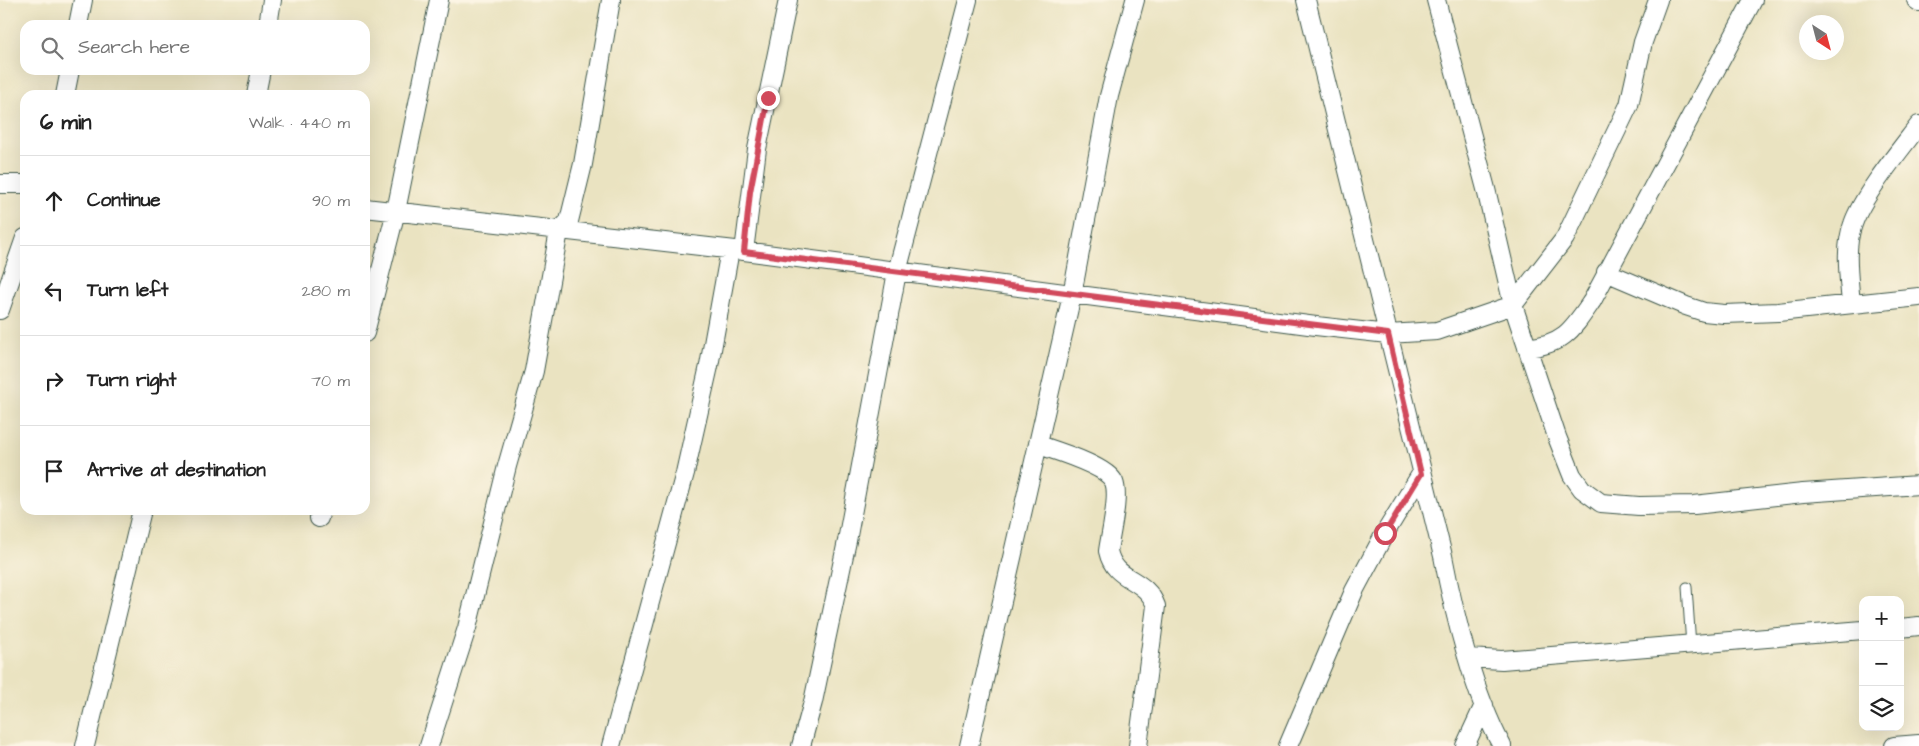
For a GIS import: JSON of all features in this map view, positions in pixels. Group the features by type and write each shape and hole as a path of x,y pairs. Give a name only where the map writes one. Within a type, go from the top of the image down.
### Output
{"street":[{"path":"79,20 83,0"},
{"path":"269,20 272,0"},
{"path":"370,313 396,211 439,0"},
{"path":"429,746 467,628 507,466 534,372 559,231 569,221 584,164 611,0"},
{"path":"611,746 685,473 737,251 788,0"},
{"path":"801,746 813,702 847,541 897,272 968,0"},
{"path":"969,746 1072,295 1109,96 1135,0"},
{"path":"1306,0 1421,474 1443,556 1451,598 1484,705 1502,746"},
{"path":"1436,0 1486,189 1513,305 1572,475 1589,497 1601,503 1639,506 1694,506 1803,493 1919,486"},
{"path":"370,208 737,251 1388,334 1437,332 1513,305 1564,238 1629,105 1643,42 1658,0"},
{"path":"1527,348 1547,345 1567,335 1592,301 1753,0"},
{"path":"66,90 69,75"},
{"path":"257,90 260,75"},
{"path":"1851,304 1849,273 1850,239 1853,224 1864,202 1919,125"},
{"path":"0,184 20,184"},
{"path":"0,310 20,252"},
{"path":"1606,272 1686,306 1704,312 1724,314 1778,312 1919,297"},
{"path":"1039,445 1105,471 1114,481 1116,492 1108,551 1110,561 1124,576 1146,588 1156,606 1138,746"},
{"path":"1288,746 1354,591 1385,533 1421,474"},
{"path":"85,746 141,515"},
{"path":"1904,628 1919,626"},
{"path":"1468,658 1502,660 1691,646 1859,630"},
{"path":"1465,746 1484,705"},
{"path":"1894,746 1919,744"}],"lane":[{"path":"1687,587 1691,646"}],"route":[{"path":"768,98 750,192 744,252 1388,334 1421,474 1385,533"}]}
